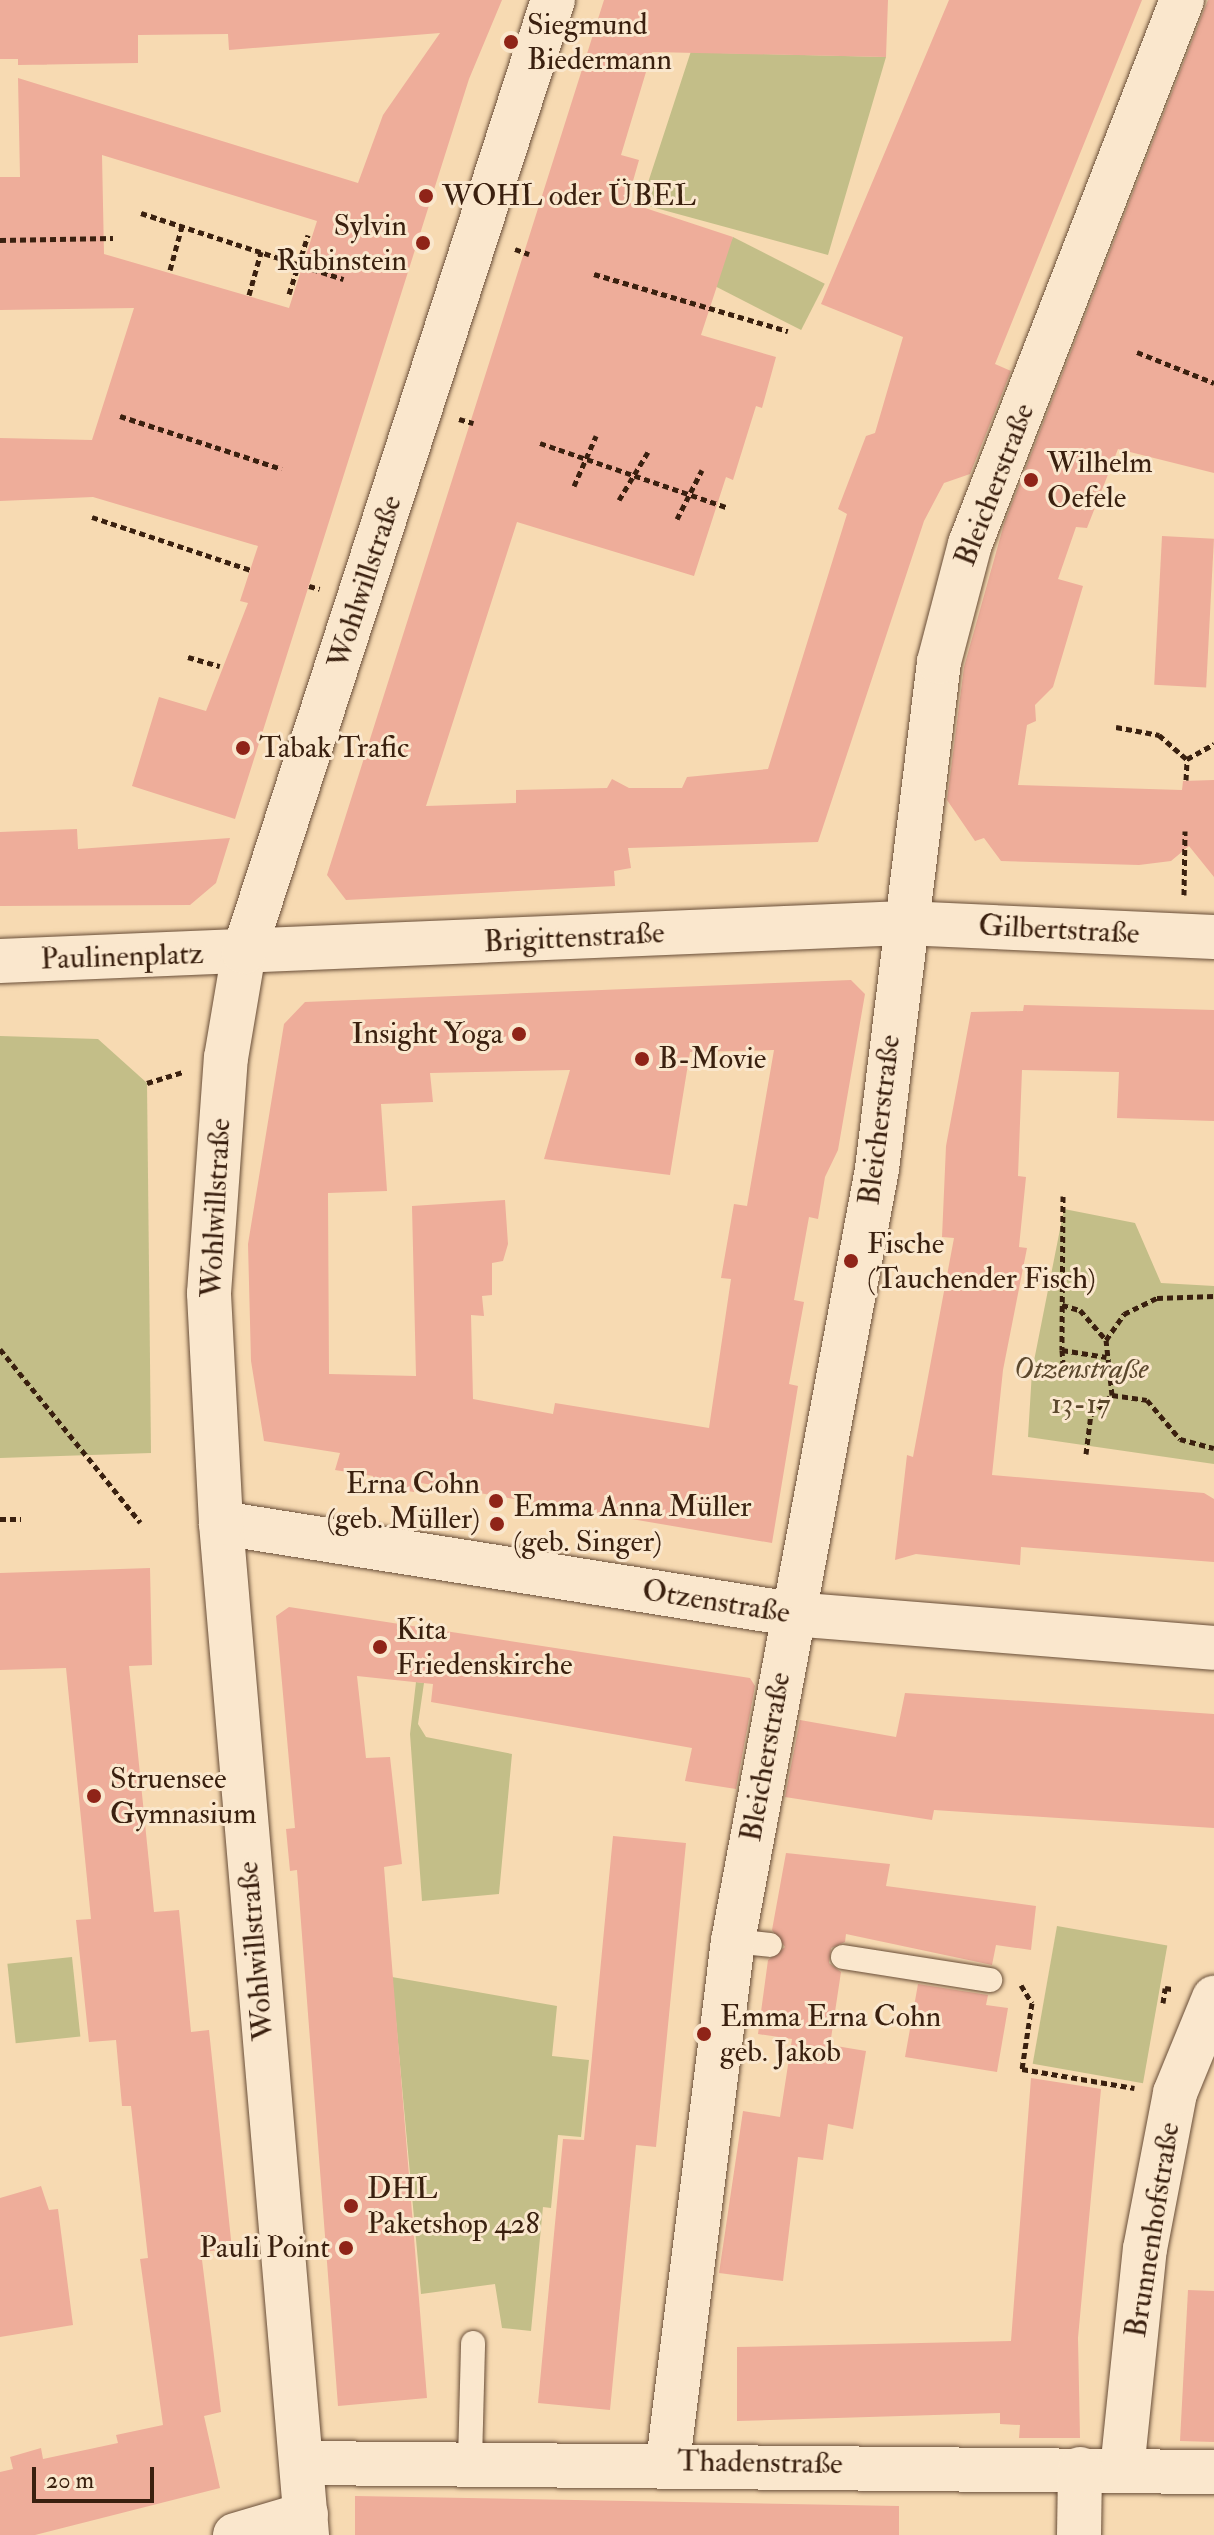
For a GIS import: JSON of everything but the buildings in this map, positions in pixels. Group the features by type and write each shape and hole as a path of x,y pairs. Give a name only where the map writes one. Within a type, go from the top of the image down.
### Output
{"street":[{"name":"Wohlwillstraße","path":"306,2525 305,2463 275,2197 221,1523 209,1293 226,1058 244,952 553,0"},
{"name":"Bleicherstraße","path":"668,2462 752,1943 792,1614 877,1169 904,923 939,662 970,544 1182,0"},
{"name":"Brigittenstraße","path":"244,952 904,923"},
{"name":"Gilbertstraße","path":"904,923 1214,937"},
{"name":"Paulinenplatz","path":"0,961 244,952"},
{"name":"Otzenstraße","path":"221,1523 792,1614 1214,1648"},
{"name":"Brunnenhofstraße","path":"1079,2535 1101,2470 1175,2093 1214,1998"},
{"name":"Thadenstraße","path":"305,2463 668,2462 1214,2472"},
{"path":"235,2535 306,2525"}],"lane":[{"path":"843,1957 990,1980"},
{"path":"470,2461 473,2343"}],"path":[{"path":"141,213 343,279"},
{"path":"170,270 182,226"},
{"path":"289,294 308,235"},
{"path":"0,240 113,238"},
{"path":"249,295 261,252"},
{"path":"594,274 788,331"},
{"path":"1137,352 1214,383"},
{"path":"120,416 282,469"},
{"path":"574,486 596,436"},
{"path":"540,443 726,507"},
{"path":"619,500 648,452"},
{"path":"677,519 702,470"},
{"path":"92,517 250,570"},
{"path":"188,657 220,666"},
{"path":"1116,727 1159,735 1187,759"},
{"path":"1187,759 1214,744"},
{"path":"1186,780 1187,759"},
{"path":"1185,831 1185,869"},
{"path":"1063,1196 1063,1365"},
{"path":"1112,1395 1106,1340 1124,1314 1157,1298 1214,1296"},
{"path":"1062,1305 1080,1310 1106,1340"},
{"path":"0,1349 140,1522"},
{"path":"1062,1350 1106,1357"},
{"path":"1112,1395 1147,1400 1180,1439 1214,1448"},
{"path":"1086,1454 1091,1415 1112,1395"},
{"path":"0,1519 21,1519"},
{"path":"990,1980 1021,1985 1032,2003 1022,2069 1175,2093"}],"green space":[{"path":"693,45 720,53 886,57 828,255 641,204"},
{"path":"733,237 825,284 801,330 709,283"},
{"path":"0,1036 98,1039 147,1083 151,1453 0,1458"},
{"name":"Otzenstraße 13-17","path":"1064,1209 1135,1223 1161,1283 1214,1286 1214,1464 1028,1437 1032,1371"},
{"path":"416,1682 424,1683 418,1724 426,1737 512,1754 499,1894 422,1901 410,1734"},
{"path":"1057,1926 1167,1945 1143,2083 1033,2064"},
{"path":"72,1957 80,2037 16,2043 7,1964"},
{"path":"392,1977 557,2006 552,2056 589,2060 581,2137 558,2135 551,2208 543,2207 531,2331 502,2328 495,2284 421,2294"}],"place":[{"name":"Siegmund Biedermann","path":"511,42"},
{"name":"WOHL oder ÜBEL","path":"426,196"},
{"name":"Sylvin Rubinstein","path":"423,243"},
{"name":"Wilhelm Oefele","path":"1031,480"},
{"name":"Tabak Trafic","path":"243,748"},
{"name":"Insight Yoga","path":"519,1034"},
{"name":"B-Movie","path":"642,1059"},
{"name":"Fische (Tauchender Fisch)","path":"851,1261"},
{"name":"Erna Cohn (geb. Müller)","path":"496,1501"},
{"name":"Emma Anna Müller (geb. Singer)","path":"497,1524"},
{"name":"Kita Friedenskirche","path":"380,1647"},
{"name":"Struensee Gymnasium","path":"94,1796"},
{"name":"Emma Erna Cohn geb. Jakob","path":"704,2034"},
{"name":"DHL Paketshop 428","path":"351,2206"},
{"name":"Pauli Point","path":"346,2248"}]}
